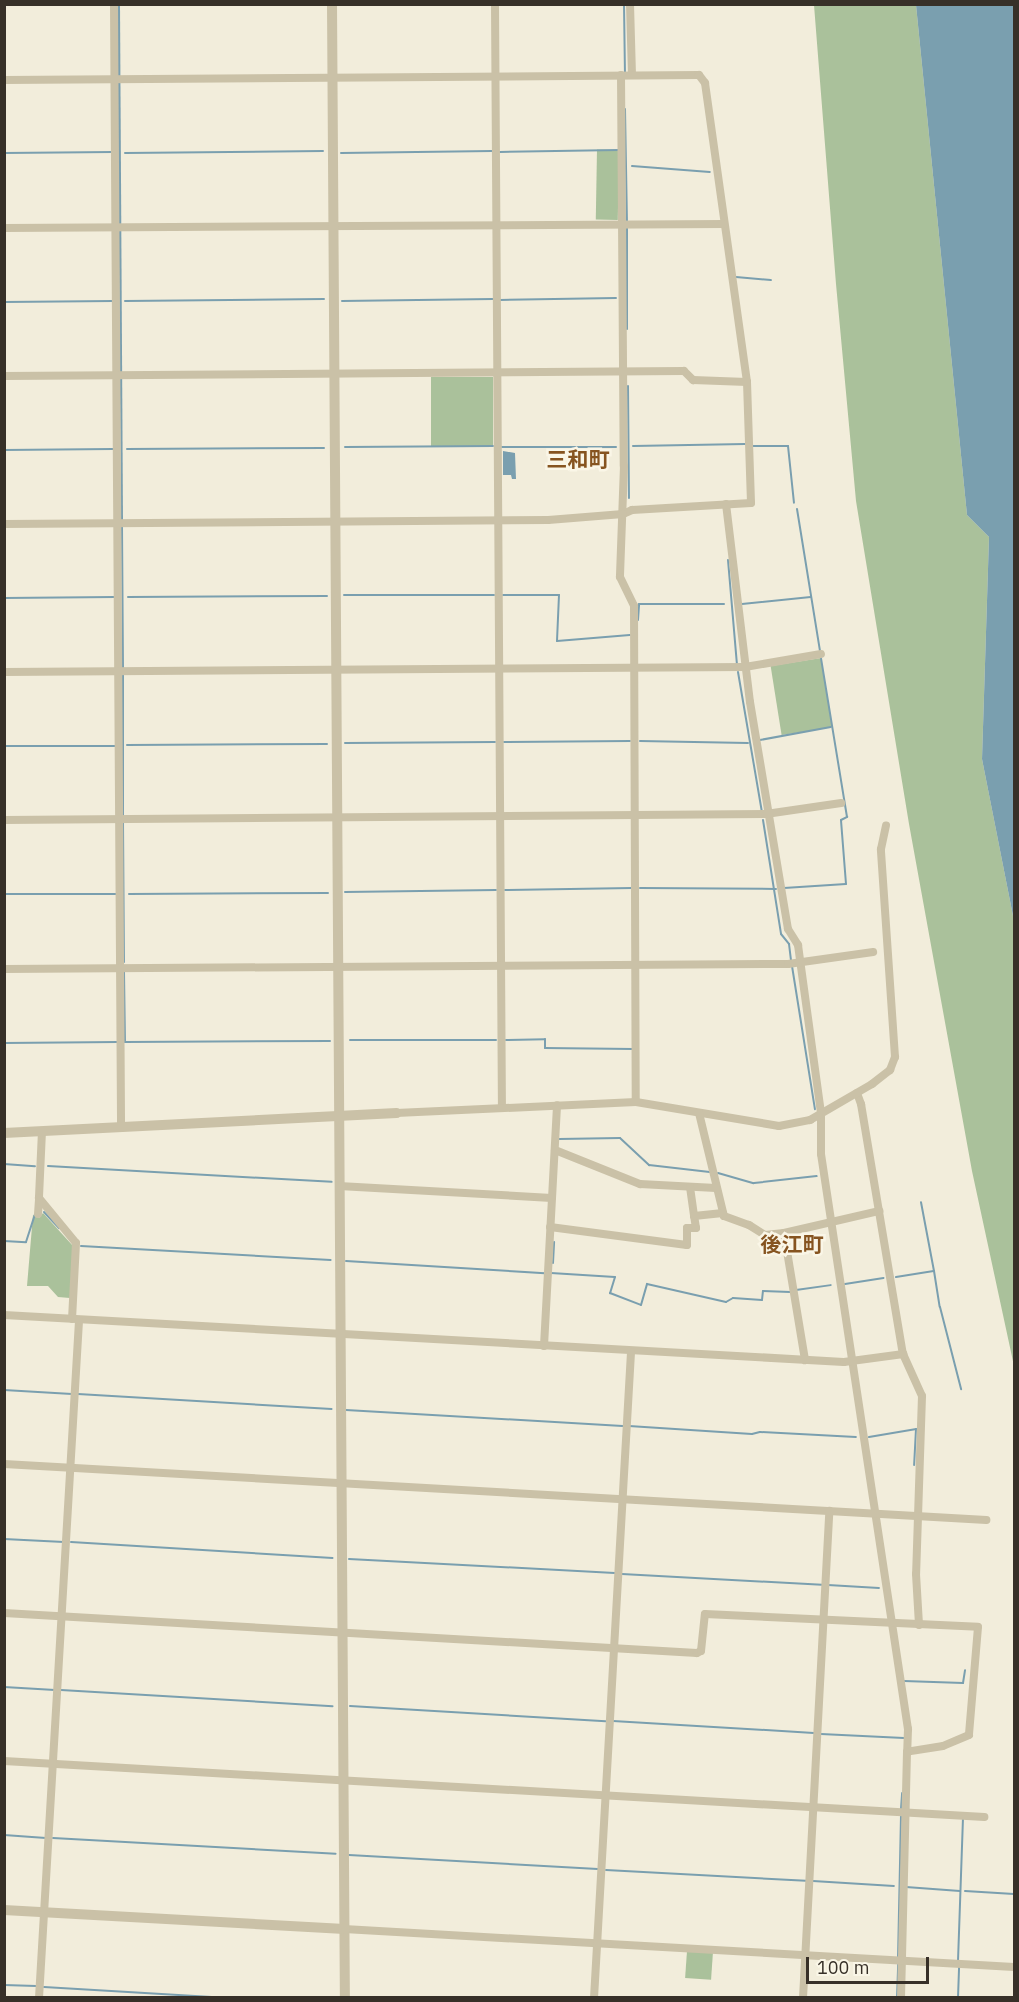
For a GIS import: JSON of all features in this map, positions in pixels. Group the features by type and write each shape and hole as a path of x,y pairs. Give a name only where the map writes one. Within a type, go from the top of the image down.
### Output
{"street":[{"path":"114,4 120,375 117,524 122,820 121,1128"},
{"path":"332,4 345,1998"},
{"path":"495,4 502,1108"},
{"path":"630,4 626,75 623,514 620,577 634,606 636,1101"},
{"path":"4,80 699,75 703,78 747,382 752,503 632,510 623,514 498,522 4,524"},
{"path":"4,228 724,224"},
{"path":"4,376 684,371 693,380 747,382"},
{"path":"726,504 745,667 788,929 798,945 796,963 821,1113 821,1154 908,1730 902,1813 899,1961 901,1998"},
{"path":"4,672 745,667 821,654"},
{"path":"4,820 770,814 841,803"},
{"path":"4,1133 636,1101 779,1126 795,1125 857,1093 890,1070 895,1057 880,849 886,826"},
{"path":"4,969 796,963 873,952"},
{"path":"857,1093 861,1104 903,1354 922,1396 918,1516 919,1625"},
{"path":"544,1346 557,1105"},
{"path":"699,1113 724,1216 749,1225 765,1235 832,1223 879,1211"},
{"path":"38,1214 42,1131"},
{"path":"555,1150 640,1184 716,1188"},
{"path":"339,1186 552,1198"},
{"path":"550,1227 687,1245 687,1228 696,1228 690,1187"},
{"path":"39,1198 76,1243 70,1468 39,1998"},
{"path":"694,1216 723,1213"},
{"path":"784,1233 805,1360"},
{"path":"4,1316 805,1360 854,1362 903,1354"},
{"path":"594,1998 631,1352"},
{"path":"4,1464 986,1520"},
{"path":"802,1998 829,1511"},
{"path":"4,1613 697,1653 701,1651 705,1614 893,1625 978,1627 969,1736 943,1746 907,1752"},
{"path":"4,1761 984,1817"},
{"path":"4,1910 1014,1967"}],"green space":[{"path":"814,5 916,5 967,515 989,537 982,759 1014,921 1014,1366 972,1171 909,824 856,501"},
{"path":"597,150 619,150 618,220 596,220"},
{"path":"431,377 493,377 493,447 431,447"},
{"path":"821,658 832,727 782,735 771,666"},
{"path":"43,1213 73,1246 70,1298 58,1297 48,1286 27,1286 33,1215 39,1218"},
{"path":"687,1951 713,1953 711,1980 685,1978"}],"water":[{"path":"117,5 120,5 123,521 121,521"},
{"path":"916,5 1014,5 1014,921 982,759 989,537 967,515"},
{"path":"503,451 515,453 516,479 512,479 511,475 503,475"}],"waterway":[{"path":"4,5 68,4"},
{"path":"340,5 344,4"},
{"path":"624,4 625,74"},
{"path":"625,109 627,221"},
{"path":"500,152 619,150"},
{"path":"125,153 323,151"},
{"path":"341,153 492,151"},
{"path":"4,153 113,152"},
{"path":"632,166 710,172"},
{"path":"627,226 627,329"},
{"path":"736,277 771,280"},
{"path":"500,300 616,298"},
{"path":"125,301 324,299"},
{"path":"342,301 493,299"},
{"path":"4,302 113,301"},
{"path":"628,386 629,498"},
{"path":"633,446 745,444"},
{"path":"345,447 493,446"},
{"path":"753,446 788,446 794,503"},
{"path":"502,447 616,447"},
{"path":"127,449 324,448"},
{"path":"4,450 113,449"},
{"path":"797,509 820,651"},
{"path":"122,527 123,668"},
{"path":"728,560 737,664"},
{"path":"344,595 494,595"},
{"path":"503,595 559,595 557,641 630,635"},
{"path":"128,597 327,596"},
{"path":"4,598 115,597"},
{"path":"742,604 811,597"},
{"path":"638,620 639,604 724,604"},
{"path":"784,888 846,884 841,820 847,817 821,658"},
{"path":"738,672 762,812"},
{"path":"123,675 123,817"},
{"path":"760,740 831,727"},
{"path":"504,742 630,741"},
{"path":"640,741 748,743"},
{"path":"345,743 495,742"},
{"path":"127,745 327,744"},
{"path":"4,746 116,746"},
{"path":"763,820 781,934 789,944 791,961"},
{"path":"123,822 124,962"},
{"path":"505,890 632,888"},
{"path":"640,888 776,889"},
{"path":"345,892 496,890"},
{"path":"129,894 328,893"},
{"path":"4,894 116,894"},
{"path":"792,966 815,1109"},
{"path":"124,972 125,1042 330,1041"},
{"path":"506,1040 545,1039 545,1048 633,1049"},
{"path":"350,1040 496,1040"},
{"path":"4,1043 118,1042"},
{"path":"559,1139 620,1138 649,1165 710,1172"},
{"path":"4,1164 35,1166"},
{"path":"48,1166 332,1182"},
{"path":"718,1173 754,1183 817,1176"},
{"path":"896,1277 934,1271 921,1202"},
{"path":"44,1212 59,1228"},
{"path":"4,1241 26,1242 35,1214"},
{"path":"553,1263 554,1242"},
{"path":"81,1246 331,1260"},
{"path":"346,1261 545,1273"},
{"path":"934,1271 940,1307 961,1389"},
{"path":"551,1273 615,1277 610,1293 641,1305 647,1284 726,1302 733,1298 762,1300 763,1291 790,1292"},
{"path":"845,1284 884,1278"},
{"path":"796,1290 831,1285"},
{"path":"4,1390 72,1394"},
{"path":"78,1394 332,1409"},
{"path":"346,1410 623,1426"},
{"path":"629,1426 752,1434 760,1432 856,1437"},
{"path":"869,1437 916,1429 914,1465"},
{"path":"4,1539 64,1542"},
{"path":"71,1542 333,1558"},
{"path":"349,1559 615,1573"},
{"path":"622,1574 822,1585"},
{"path":"828,1585 879,1588"},
{"path":"904,1681 963,1683 965,1670"},
{"path":"4,1687 55,1690"},
{"path":"61,1690 333,1706"},
{"path":"350,1706 606,1721"},
{"path":"613,1721 814,1733"},
{"path":"821,1734 904,1738"},
{"path":"901,1809 902,1793"},
{"path":"898,1959 901,1814"},
{"path":"958,1961 963,1819"},
{"path":"4,1835 46,1838"},
{"path":"53,1838 336,1854"},
{"path":"349,1855 598,1869"},
{"path":"606,1870 806,1881"},
{"path":"813,1881 894,1886"},
{"path":"906,1887 960,1891"},
{"path":"965,1891 1014,1894"},
{"path":"897,1998 898,1964"},
{"path":"958,1998 959,1967"},
{"path":"4,1985 36,1986"},
{"path":"44,1987 229,1998"}],"district":[{"name":"三和町","path":"578,459"},
{"name":"後江町","path":"792,1244"}]}
